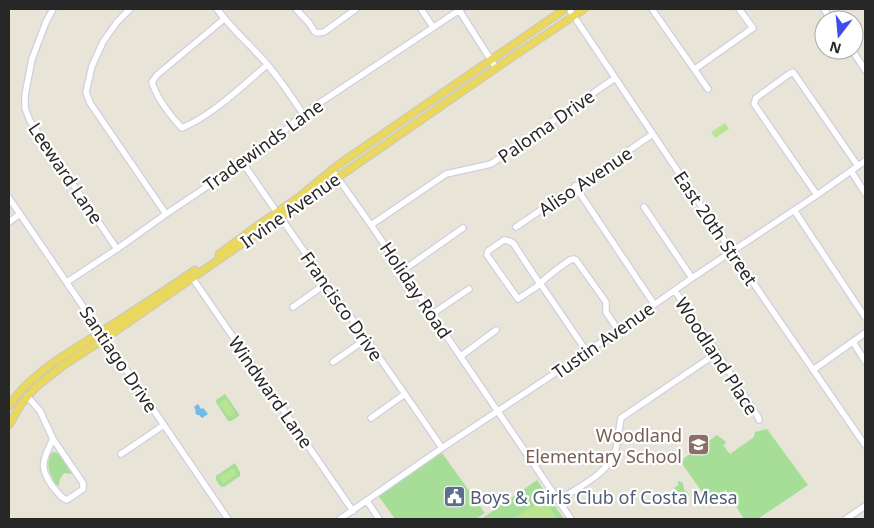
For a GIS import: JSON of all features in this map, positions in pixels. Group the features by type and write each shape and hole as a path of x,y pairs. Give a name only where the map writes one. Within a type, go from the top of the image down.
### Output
{"main road":[{"name":"Irvine Avenue","path":"278,215 332,170 491,59 567,9"},
{"name":"Irvine Avenue","path":"9,425 27,396 36,387 102,336 584,9"},
{"name":"Irvine Avenue","path":"9,406 26,384 51,365 102,336"},
{"path":"27,396 27,389 46,373 51,365"}],"street":[{"name":"Leeward Lane","path":"53,9 32,59 25,95 25,108 30,121 118,249"},
{"path":"130,9 117,22 103,42 92,66 86,92 90,103 166,214"},
{"path":"217,9 224,19 267,64 303,114"},
{"path":"296,9 314,31 318,33 324,32 356,9"},
{"path":"421,9 433,27"},
{"name":"East 20th Street","path":"567,9 574,16 812,370 865,445"},
{"path":"652,9 708,89"},
{"path":"695,69 753,28 739,9"},
{"name":"Tradewinds Lane","path":"67,282 266,147 303,114 460,10"},
{"path":"460,10 496,68"},
{"path":"224,19 157,75 152,82 154,89 175,121 182,128 191,124 218,107 267,64"},
{"path":"817,195 754,104 756,98 789,74 793,72 858,166"},
{"name":"Paloma Drive","path":"371,225 446,174 491,164 615,78"},
{"name":"Aliso Avenue","path":"516,227 653,134"},
{"name":"Tustin Avenue","path":"340,519 865,161"},
{"name":"Francisco Drive","path":"243,163 442,448"},
{"name":"Holiday Road","path":"332,170 571,519"},
{"path":"851,171 865,193"},
{"path":"576,186 654,304"},
{"name":"Santiago Drive","path":"9,198 228,519"},
{"name":"Woodland Place","path":"644,207 692,278"},
{"path":"794,210 865,317"},
{"path":"9,222 20,214"},
{"path":"402,271 464,228"},
{"path":"587,352 541,285 513,244 504,240 488,251 487,255 517,298 541,285 545,278 570,260 576,260 606,302 606,312 618,330"},
{"name":"Windward Lane","path":"191,276 353,511"},
{"path":"293,307 327,283"},
{"path":"432,314 469,289"},
{"name":"Woodland Place","path":"675,291 717,352 759,420"},
{"path":"461,356 496,330"},
{"path":"812,370 865,334"},
{"path":"333,362 366,339"},
{"path":"853,342 865,360"},
{"path":"559,500 607,466 614,455 621,418 717,352"},
{"path":"371,418 406,394"},
{"path":"27,396 40,412 53,439 83,482 83,489 67,500 62,498 46,477 44,470 43,462 53,439"},
{"path":"121,454 164,425"},
{"path":"367,501 379,519"},
{"path":"846,519 865,506"}],"green space":[{"path":"725,123 729,129 715,138 711,132"},
{"path":"225,394 239,414 239,416 231,421 228,421 216,402"},
{"path":"226,399 235,413 229,417 219,403"},
{"path":"767,429 808,485 758,519 744,519 726,490 703,505 705,496 680,461 717,435 725,441 726,444 723,445 730,454 754,437 755,432"},
{"path":"440,450 485,513 476,519 395,519 377,494"},
{"path":"51,453 59,454 72,474 64,473 59,485 56,485 48,465"},
{"path":"235,463 240,476 224,487 220,486 216,476"},
{"path":"233,468 237,474 223,484 219,477"},
{"path":"537,480 564,519 481,519"},
{"path":"678,481 683,483 684,489 689,495 685,500 679,498 674,488 678,485"},
{"path":"544,499 557,519 512,519"}],"water":[{"path":"198,404 208,414 202,418 195,412 194,407"}],"place":[{"name":"Woodland Elementary School","path":"698,445"},
{"name":"Boys & Girls Club of Costa Mesa","path":"454,497"}]}
